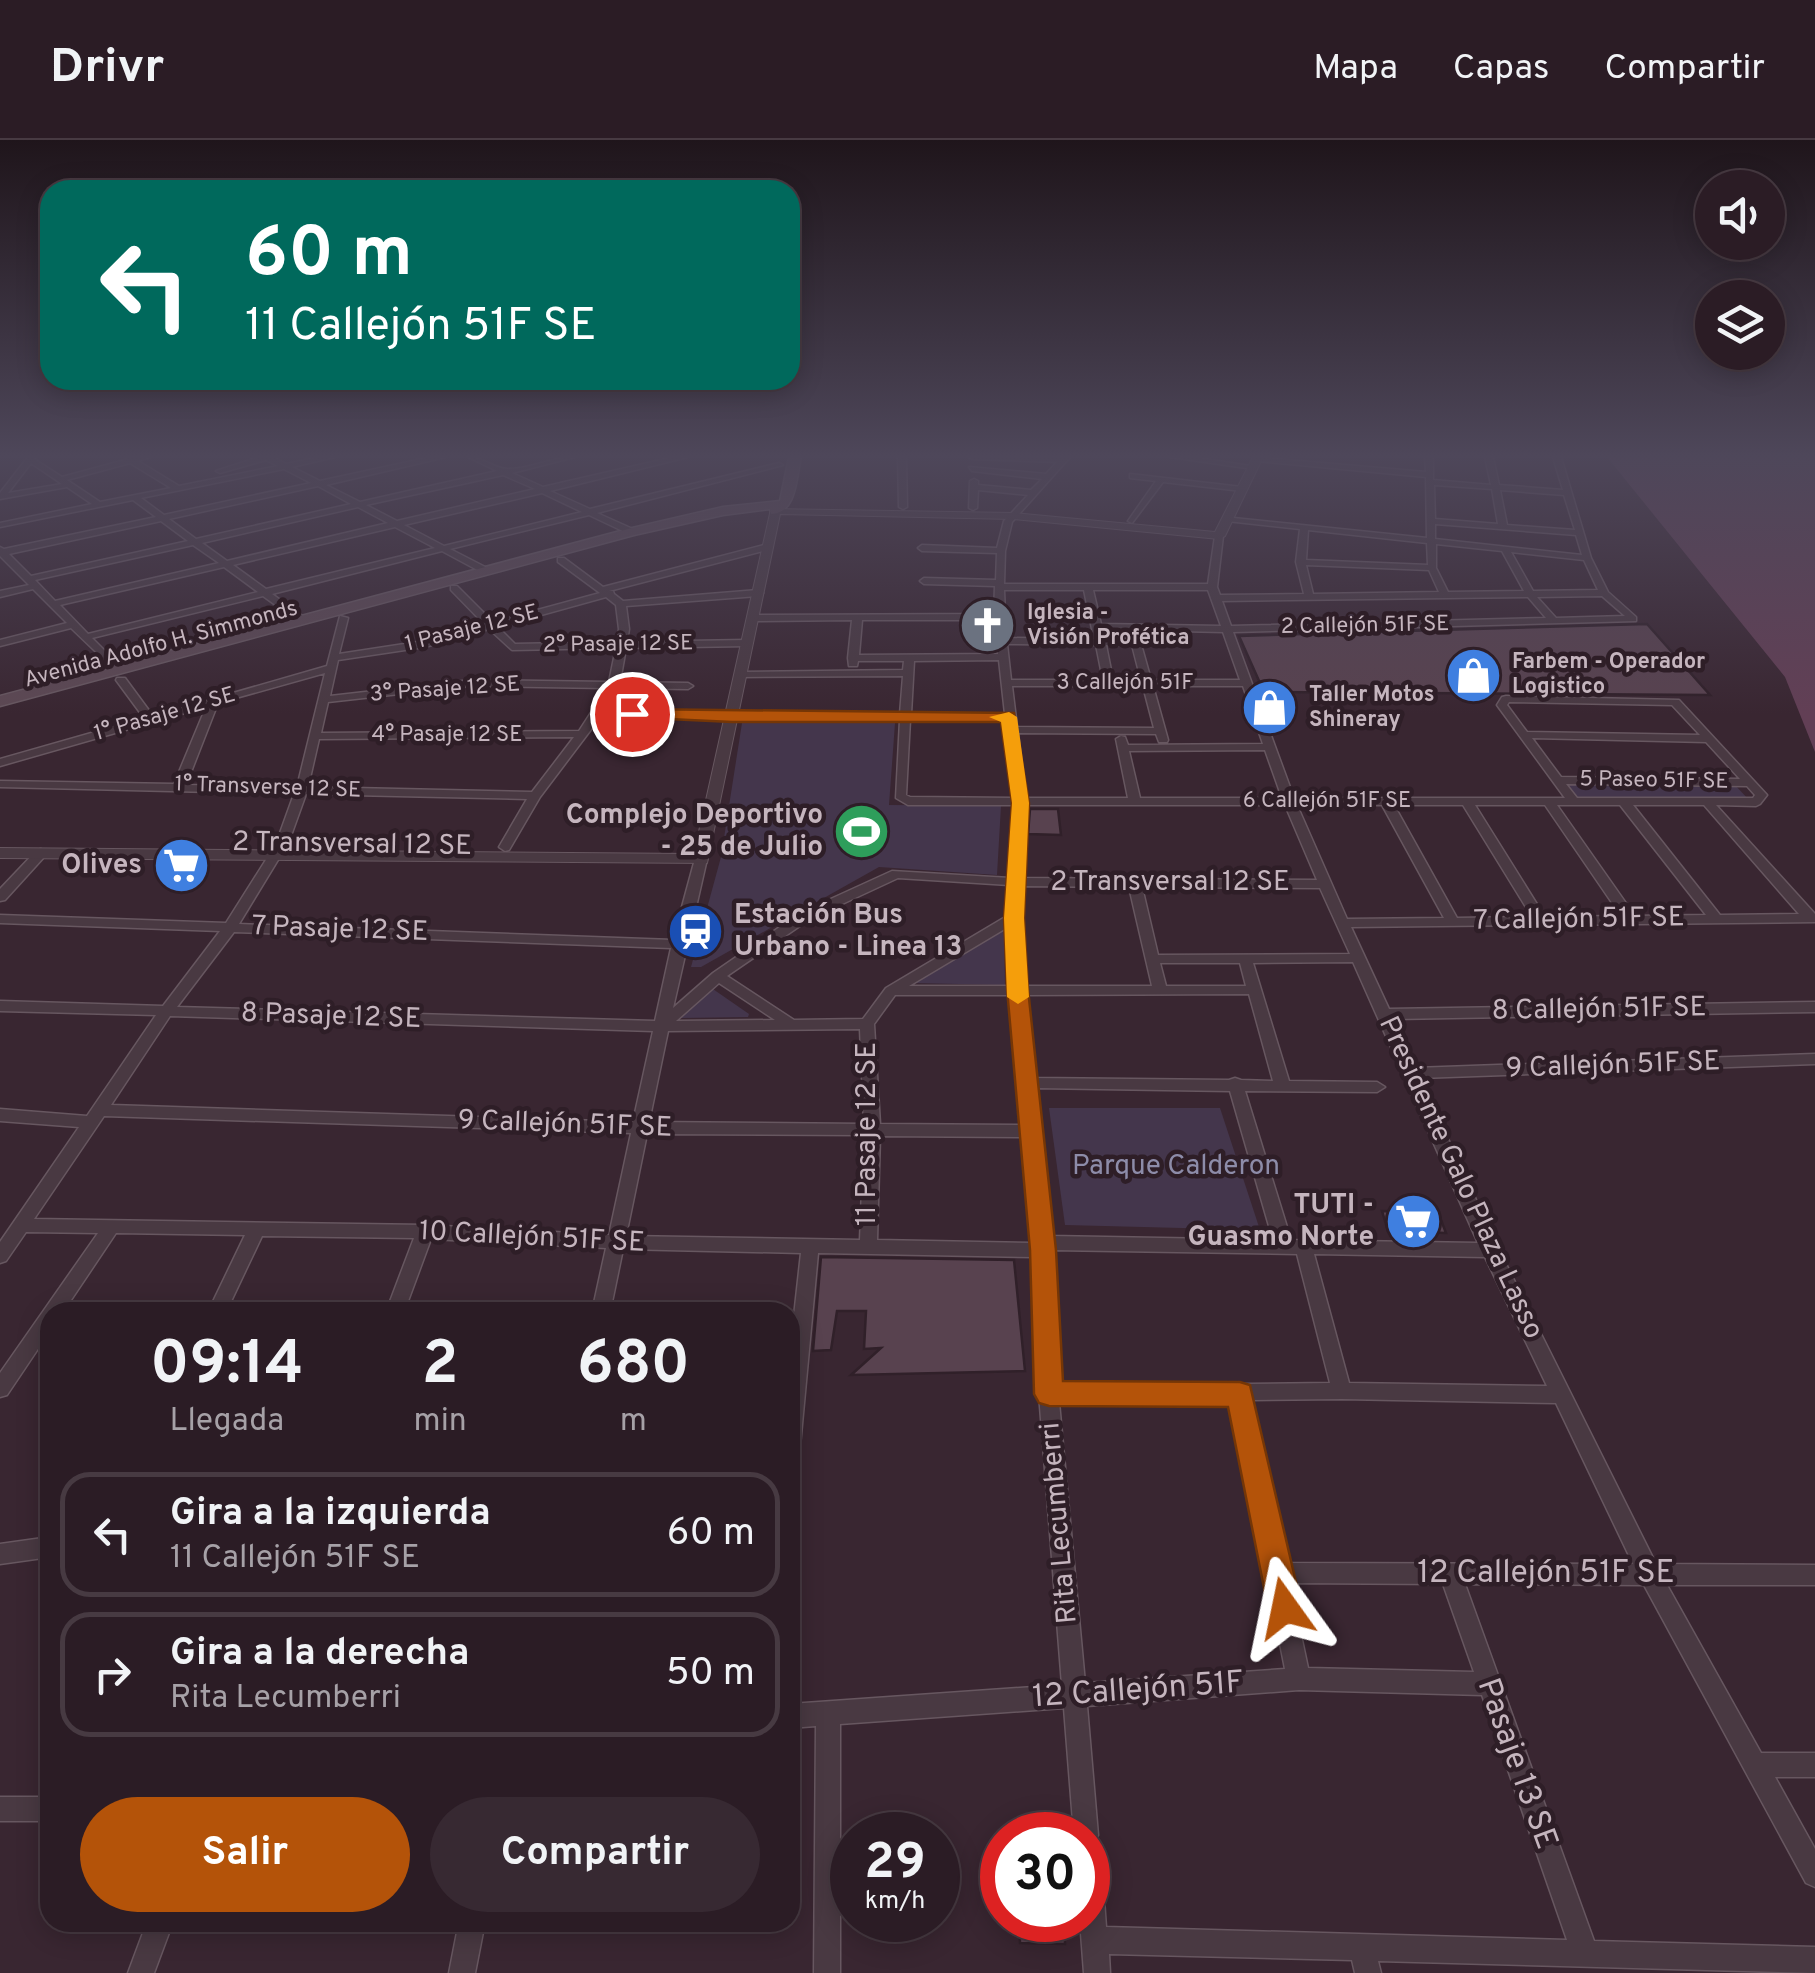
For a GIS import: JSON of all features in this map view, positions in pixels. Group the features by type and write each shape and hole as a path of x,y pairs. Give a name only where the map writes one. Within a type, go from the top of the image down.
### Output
{"main road":[{"name":"Avenida Adolfo H. Simmonds","path":"119,674 302,619 593,543"},
{"name":"Avenida Adolfo H. Simmonds","path":"1,702 629,543"}],"street":[{"path":"1,552 46,543"},
{"path":"0,594 193,543"},
{"path":"196,543 302,619"},
{"path":"54,604 318,543"},
{"path":"434,543 486,571"},
{"path":"86,637 466,543"},
{"path":"604,1302 769,543"},
{"name":"Rita Lecumberri","path":"1003,543 999,617 1020,803 1014,918 1018,989 1042,1246 1049,1394 1084,1812"},
{"name":"Presidente Galo Plaza Lasso","path":"1220,543 1214,593 1224,628 1289,801 1358,958 1490,1250 1650,1574 1815,1874"},
{"path":"1302,543 1302,581 1310,597"},
{"path":"1432,543 1432,568 1444,594"},
{"name":"Avenida Adolfo H. Simmonds","path":"1448,543 1587,558"},
{"path":"924,581 1310,597 1604,593 1583,543"},
{"name":"1 Pasaje 12 SE","path":"331,663 425,644 768,547"},
{"path":"922,548 1001,551"},
{"path":"1505,548 1530,595 1553,621"},
{"path":"1,552 75,624 119,674 150,719"},
{"path":"504,847 535,796 599,712 614,685 624,629 621,604 562,560"},
{"path":"1300,562 1432,568"},
{"path":"1088,586 1109,683"},
{"name":"2° Pasaje 12 SE","path":"454,588 512,648 621,642 748,643"},
{"path":"621,604 758,593"},
{"name":"2 Callejón 51F SE","path":"1097,627 1368,626 1633,618 1604,593"},
{"path":"1349,596 1368,626"},
{"path":"753,618 999,617"},
{"path":"0,1256 165,1013 231,926 279,850 302,789 343,618"},
{"path":"852,673 857,618"},
{"path":"0,643 75,624"},
{"path":"1132,628 1165,748"},
{"path":"853,658 1136,642"},
{"path":"908,657 908,717"},
{"name":"1° Pasaje 12 SE","path":"0,763 331,663"},
{"path":"740,674 908,673"},
{"name":"3 Callejón 51F","path":"1007,683 1244,683"},
{"name":"3° Pasaje 12 SE","path":"322,700 472,684 688,686"},
{"path":"1573,801 1502,705 1506,699 1662,700 1682,705 1751,783"},
{"path":"180,785 214,701"},
{"path":"599,712 732,718 908,717 1160,731"},
{"name":"6 Callejón 51F SE","path":"908,717 900,796 908,802 1756,802 1761,795 1751,783"},
{"path":"1119,731 1135,801"},
{"name":"4° Pasaje 12 SE","path":"315,736 579,734"},
{"path":"1526,735 1711,739"},
{"path":"1123,748 1269,747"},
{"name":"5 Paseo 51F SE","path":"1556,780 1751,783"},
{"name":"1° Transverse 12 SE","path":"0,784 180,785 535,796"},
{"path":"1466,801 1540,920"},
{"path":"1548,801 1630,920"},
{"path":"1623,801 1716,918"},
{"path":"1706,801 1812,918"},
{"path":"1386,802 1452,921"},
{"name":"2 Transversal 12 SE","path":"0,842 279,850 702,854"},
{"name":"2 Transversal 12 SE","path":"0,852 504,847 702,854"},
{"path":"0,897 41,853"},
{"name":"2 Transversal 12 SE","path":"718,976 805,916 896,874 1017,882 1325,884"},
{"path":"1134,882 1160,990"},
{"path":"661,1026 867,1024 891,991 1014,918"},
{"name":"7 Callejón 51F SE","path":"1342,922 1812,918"},
{"name":"7 Pasaje 12 SE","path":"0,920 679,944"},
{"path":"1152,958 1358,958"},
{"path":"1245,958 1282,1084"},
{"path":"661,1026 718,976 789,1023"},
{"path":"891,991 1254,990"},
{"name":"8 Pasaje 12 SE","path":"0,1006 661,1026"},
{"name":"8 Callejón 51F SE","path":"1384,1014 1814,1009"},
{"name":"11 Pasaje 12 SE","path":"867,1024 872,1130 868,1245"},
{"name":"9 Callejón 51F SE","path":"1410,1073 1815,1059"},
{"path":"1026,1083 1377,1087"},
{"path":"1236,1083 1284,1248"},
{"name":"9 Callejón 51F SE","path":"0,1115 640,1128 1031,1130"},
{"name":"10 Callejón 51F SE","path":"21,1225 425,1232 810,1246 1490,1250"},
{"path":"59,1302 112,1226"},
{"path":"222,1302 258,1229"},
{"path":"399,1302 425,1232"},
{"path":"800,1346 810,1246"},
{"path":"1304,1248 1342,1391"},
{"path":"0,1389 40,1330"},
{"path":"1049,1394 1342,1391 1563,1396"},
{"path":"1240,1394 1299,1680"},
{"path":"0,1554 40,1549"},
{"name":"12 Callejón 51F SE","path":"1278,1573 1815,1575"},
{"name":"Pasaje 13 SE","path":"1450,1573 1585,1953"},
{"name":"12 Callejón 51F","path":"800,1715 1299,1680 1487,1684"},
{"path":"826,1973 828,1714"},
{"path":"1753,1765 1815,1765"},
{"path":"0,1809 40,1809"},
{"path":"140,1973 156,1932"},
{"path":"462,1973 470,1932"},
{"path":"1110,1941 1365,1960 1585,1953 1815,1960"},
{"path":"1094,1942 1097,1973"}],"green space":[{"name":"Complejo Deportivo - 25 de Julio","path":"742,723 895,723 889,805 1001,806 997,875 879,867 701,967 691,967 721,857"},
{"path":"1564,781 1734,784 1749,800 1579,799"},
{"path":"1004,930 1005,985 912,983"},
{"path":"710,987 749,1014 748,1017 681,1018"},
{"name":"Parque Calderon","path":"1049,1108 1220,1108 1260,1230 1065,1225"}],"shaded area":[{"path":"1676,543 1815,543 1815,752 1785,677"}],"building":[{"name":"Farbem - Operador Logistico","path":"1647,624 1710,695 1264,692 1239,636"},
{"path":"1030,809 1058,809 1061,835 1028,834"},
{"name":"TUTI - Guasmo Norte","path":"1382,1211 1438,1212 1446,1233 1388,1231"},
{"path":"821,1257 1014,1260 1025,1371 851,1375 881,1348 864,1349 866,1311 837,1311 831,1350 813,1351"},
{"path":"1065,1942 1065,1944 1020,1943"}],"slow traffic":[{"path":"997,717 1009,717 1020,803 1014,918 1018,997"}],"place":[{"name":"Iglesia - Visión Profética","path":"988,626"},
{"name":"Farbem - Operador Logistico","path":"1473,675"},
{"name":"Taller Motos Shineray","path":"1270,708"},
{"name":"Complejo Deportivo - 25 de Julio","path":"862,832"},
{"name":"Olives","path":"181,866"},
{"name":"Estación Bus Urbano - Linea 13","path":"695,932"},
{"name":"TUTI - Guasmo Norte","path":"1413,1222"}],"route":[{"path":"632,714 732,718 1009,717 1020,803 1014,918 1018,989 1043,1250 1049,1394 1240,1394 1285,1608"}]}
